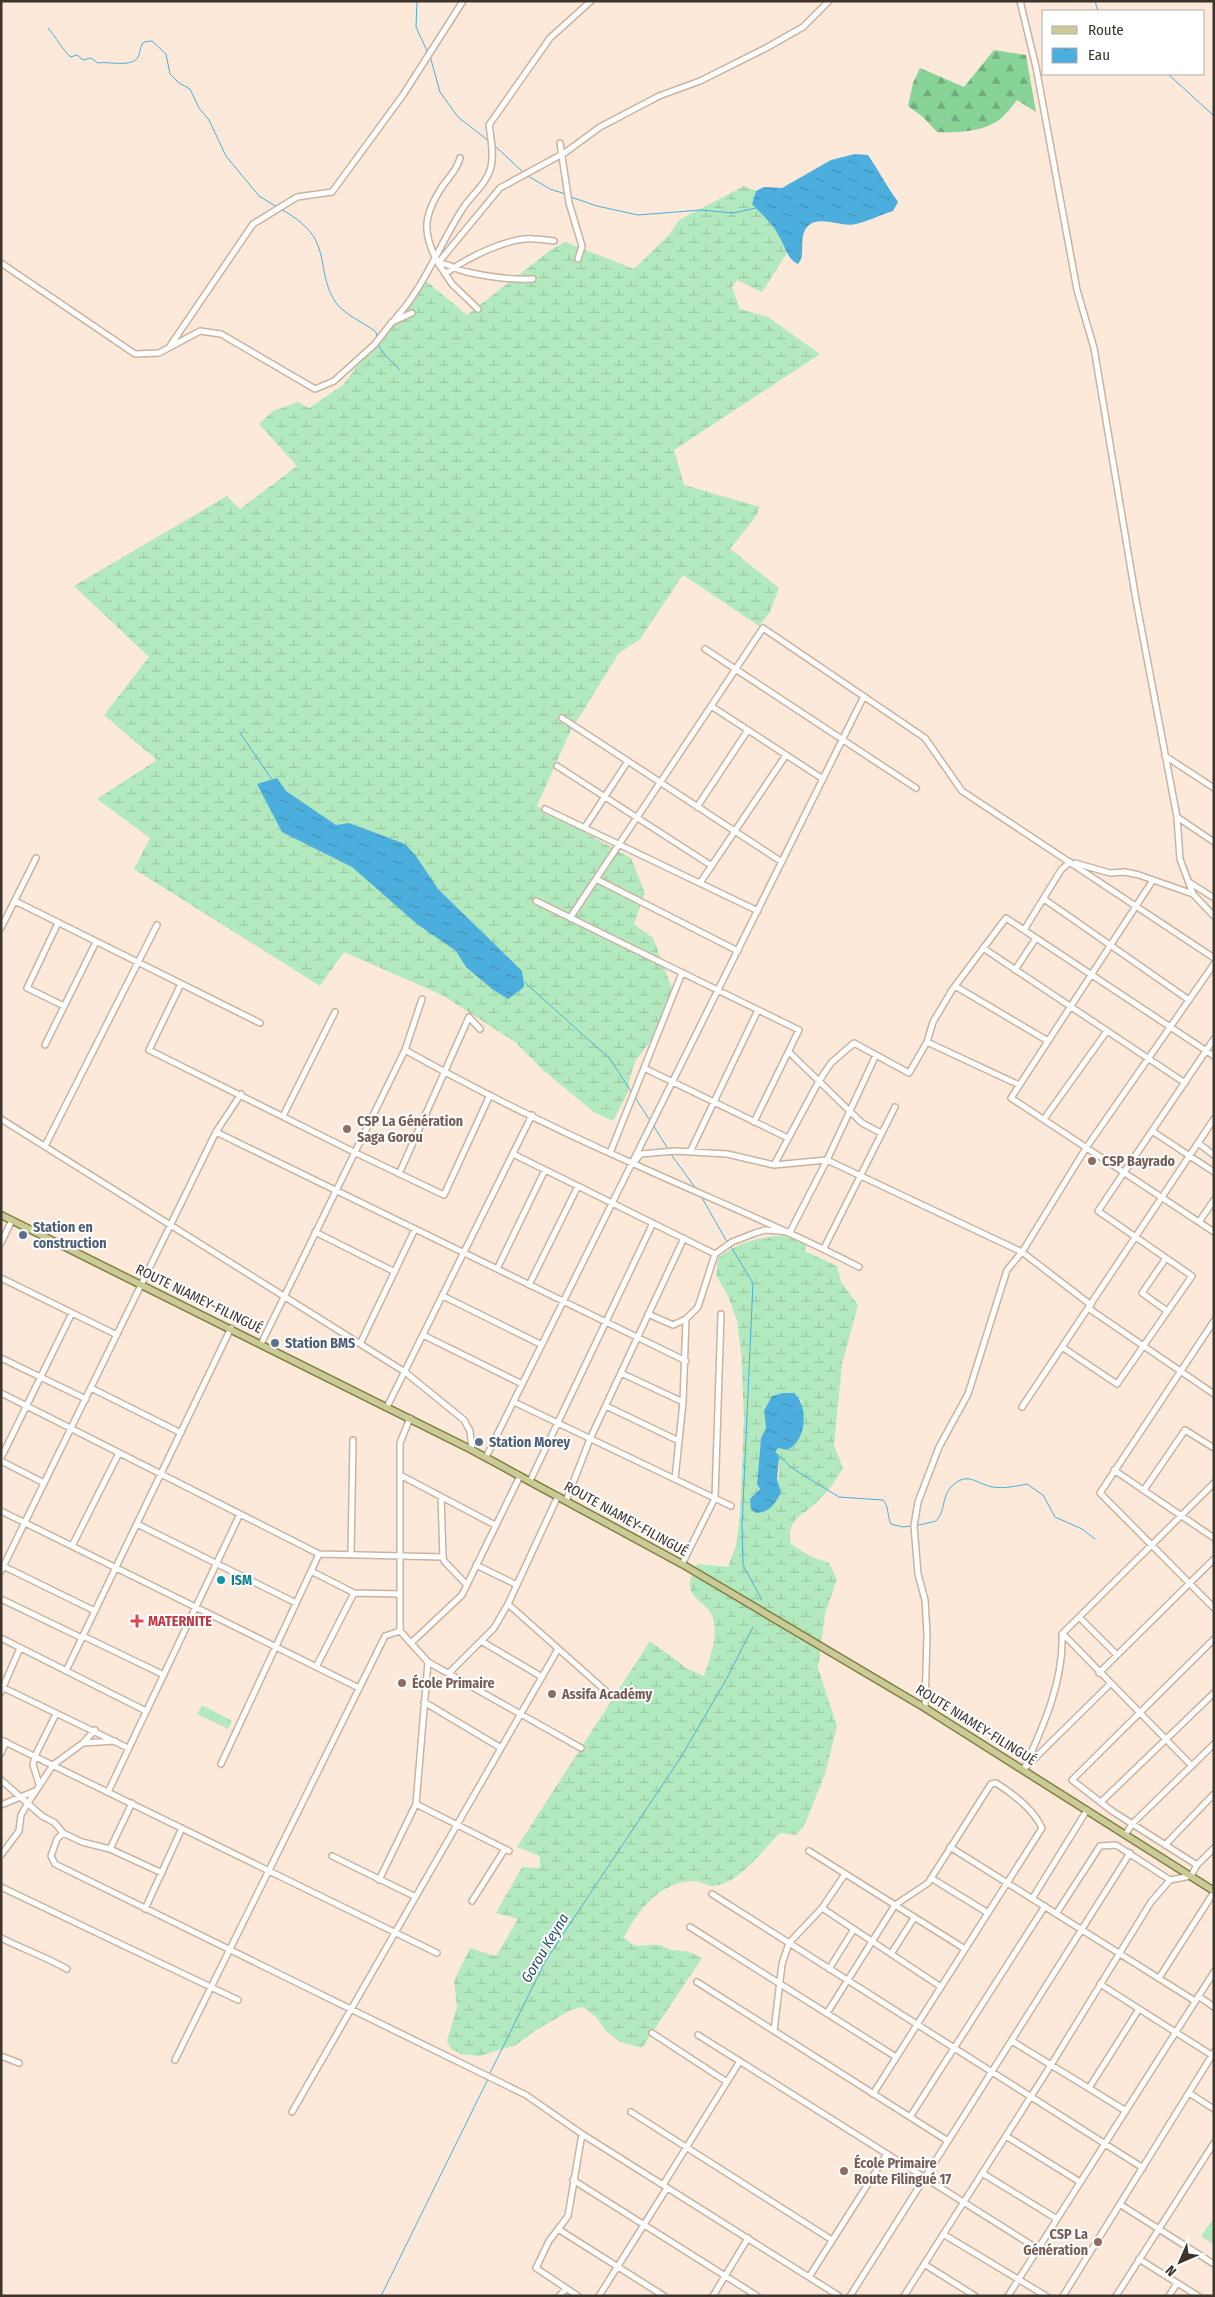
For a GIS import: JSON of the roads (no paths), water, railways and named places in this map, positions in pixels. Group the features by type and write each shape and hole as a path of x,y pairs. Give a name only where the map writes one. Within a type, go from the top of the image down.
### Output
{"main road":[{"name":"ROUTE NIAMEY-FILINGUÉ","path":"1,1215 410,1418 486,1457 682,1564 925,1708 1214,1891"}],"street":[{"path":"168,348 253,224 297,197 332,192 403,95 463,1"},
{"path":"437,261 453,225 464,206 486,178 491,166 488,125 550,38 591,1"},
{"path":"1,263 135,354 159,353 200,331 221,334 315,389 334,381 374,344 437,261 500,188 561,154 600,127 660,96 700,81 803,27 829,1"},
{"path":"1020,1 1036,66 1077,290 1094,348 1131,572 1177,817 1180,860 1194,894 1214,916"},
{"path":"560,143 569,203 582,246 578,259"},
{"path":"460,158 458,167 442,187 427,215 428,243 452,284 478,309"},
{"path":"446,273 476,256 520,240 533,238 554,241"},
{"path":"437,261 447,263 465,272 512,280 533,279"},
{"path":"392,322 412,312"},
{"path":"570,918 763,628 925,738 962,791 1214,958"},
{"path":"705,649 916,788"},
{"path":"486,1457 864,696"},
{"path":"711,706 823,779"},
{"path":"562,718 782,862"},
{"path":"697,806 748,730"},
{"path":"700,883 786,755"},
{"path":"1165,756 1214,788"},
{"path":"585,827 628,762"},
{"path":"557,766 712,866"},
{"path":"545,809 758,911"},
{"path":"1177,817 1214,842"},
{"path":"1,928 36,858"},
{"path":"1070,862 1110,873 1132,873 1194,894"},
{"path":"1024,930 1061,870 1070,862"},
{"path":"596,879 738,951"},
{"path":"1154,880 1011,1098 1214,1232"},
{"path":"1188,881 1214,898"},
{"path":"1044,899 1189,1000"},
{"path":"15,901 260,1023"},
{"path":"536,901 799,1030 754,1122"},
{"path":"774,1165 819,1081 831,1063 854,1043 909,1073 927,1042 933,1022 955,986 1006,918 1214,1056"},
{"path":"58,923 26,988 64,1006"},
{"path":"44,1146 157,925"},
{"path":"1016,970 1036,938"},
{"path":"45,1045 96,942"},
{"path":"983,948 1185,1083"},
{"path":"925,1708 925,1600 918,1574 914,1526 918,1502 939,1447 968,1394 1007,1270 1022,1252 1086,1148 1214,964"},
{"path":"610,1153 682,973"},
{"path":"181,984 149,1050 242,1094 356,1153 444,1195 490,1095"},
{"path":"955,986 1048,1041"},
{"path":"262,1344 405,1050 422,1000"},
{"path":"690,1152 758,1010"},
{"path":"284,1116 335,1012"},
{"path":"399,1174 469,1017 480,1029"},
{"path":"1044,1120 1107,1031"},
{"path":"1062,1347 1117,1384 1192,1276 1098,1211 1214,1040"},
{"path":"927,1042 1020,1085"},
{"path":"405,1050 490,1095 610,1153 790,1232 859,1266"},
{"path":"789,1052 862,1123 881,1134"},
{"path":"790,1232 827,1160 876,1055"},
{"path":"644,1068 788,1138"},
{"path":"95,1611 2,1568 216,1132 242,1094"},
{"path":"824,1248 895,1107"},
{"path":"387,1407 532,1115"},
{"path":"1,1119 405,1372 464,1420 470,1431 472,1450"},
{"path":"1022,1407 1214,1119"},
{"path":"1152,1131 1214,1172"},
{"path":"216,1132 686,1361"},
{"path":"1198,1144 1214,1155"},
{"path":"632,1163 641,1154 690,1152 727,1154 774,1165 827,1160 1022,1252 1089,1306 1143,1346 1214,1394"},
{"path":"513,1154 715,1254"},
{"path":"497,1269 545,1170"},
{"path":"529,1285 578,1186"},
{"path":"1199,1222 1214,1200"},
{"path":"1,1243 12,1220"},
{"path":"530,1481 556,1422 653,1223"},
{"path":"360,1344 415,1229"},
{"path":"648,1314 673,1325 686,1319 698,1307 715,1254 732,1242 765,1230 790,1232"},
{"path":"315,1232 394,1272"},
{"path":"566,1500 590,1439 684,1238"},
{"path":"1166,1258 1142,1293 1167,1311"},
{"path":"1,1278 117,1335"},
{"path":"443,1296 542,1345"},
{"path":"44,1483 1,1460 72,1313"},
{"path":"682,1564 715,1498 721,1314"},
{"path":"675,1479 686,1361 686,1319"},
{"path":"1214,1321 1100,1493 1214,1608"},
{"path":"66,1671 231,1328"},
{"path":"423,1335 522,1384"},
{"path":"1,1358 86,1399"},
{"path":"621,1373 683,1402"},
{"path":"91,1388 181,1433"},
{"path":"1,1393 319,1554 442,1557"},
{"path":"514,1402 731,1506"},
{"path":"606,1406 679,1441"},
{"path":"410,1418 400,1443 400,1631 428,1662 581,1748"},
{"path":"1144,1490 1185,1430 1214,1448"},
{"path":"351,1555 353,1440"},
{"path":"72,1546 120,1453"},
{"path":"1114,1470 1214,1538"},
{"path":"400,1475 496,1525"},
{"path":"411,1643 462,1595 520,1476"},
{"path":"1024,1769 1046,1717 1062,1661 1062,1634 1214,1483"},
{"path":"449,1673 494,1628 508,1604 558,1496"},
{"path":"441,1497 442,1557 467,1585"},
{"path":"1,1511 359,1688"},
{"path":"108,1792 240,1514"},
{"path":"137,1524 296,1604"},
{"path":"221,1764 319,1554"},
{"path":"1099,1673 1214,1559"},
{"path":"476,1565 517,1585"},
{"path":"311,1570 354,1592 400,1594"},
{"path":"316,1667 354,1592"},
{"path":"1,1599 164,1675"},
{"path":"508,1604 608,1692"},
{"path":"1079,1617 1117,1655"},
{"path":"175,2060 385,1636 400,1631"},
{"path":"1062,1634 1192,1766"},
{"path":"1,1638 146,1711"},
{"path":"1197,1865 1132,1824 1073,1783 1073,1779 1214,1639"},
{"path":"481,1641 542,1677"},
{"path":"20,1648 2,1690 95,1730 128,1748"},
{"path":"292,2112 558,1648"},
{"path":"380,1880 416,1804 428,1662"},
{"path":"1024,1769 1110,1684"},
{"path":"1101,1802 1214,1693"},
{"path":"424,1702 501,1748"},
{"path":"39,1784 33,1765 34,1756 56,1714"},
{"path":"1,1855 18,1830 21,1815 39,1784 54,1765 83,1743 95,1730"},
{"path":"1,1752 3,1741 437,1952"},
{"path":"83,1743 115,1741"},
{"path":"1125,1835 1132,1824 1214,1744"},
{"path":"1,1780 42,1816 55,1823 63,1833 82,1842 110,1849 162,1873"},
{"path":"827,2013 895,1905 928,1883 989,1786 993,1783 998,1785 1036,1818 1042,1828 873,2094"},
{"path":"1,1805 35,1791"},
{"path":"1165,1845 1214,1794"},
{"path":"110,1849 132,1803"},
{"path":"416,1804 507,1850 472,1901"},
{"path":"1032,1898 1087,1810"},
{"path":"145,1909 182,1828"},
{"path":"63,1833 52,1848 50,1856 55,1864 526,2095 582,2134 839,2296"},
{"path":"1056,1914 1100,1846 1116,1844 1170,1880"},
{"path":"950,1847 1159,1978 1214,2006"},
{"path":"904,2296 1051,2065 1151,1902 1160,1889 1170,1880 1191,1876 1197,1865 1214,1848"},
{"path":"809,1851 965,1949"},
{"path":"850,2296 1130,1854"},
{"path":"332,1856 416,1897"},
{"path":"774,2031 782,1964 789,1943 822,1908 845,1874"},
{"path":"931,1878 988,1913"},
{"path":"1,1887 238,2000"},
{"path":"1159,1978 1214,1891"},
{"path":"712,1894 1143,2168"},
{"path":"910,2117 1045,1906"},
{"path":"822,1908 941,1987"},
{"path":"891,1954 914,1918"},
{"path":"690,1927 896,2057"},
{"path":"829,1969 854,1929"},
{"path":"1,1938 39,1956 48,1958 68,1969"},
{"path":"1008,2296 1214,1972"},
{"path":"697,1982 948,2141"},
{"path":"1063,2296 1213,2054 1100,1984"},
{"path":"1089,2088 1139,2009"},
{"path":"652,2033 727,2082"},
{"path":"698,2035 1038,2249"},
{"path":"1012,2041 1126,2111"},
{"path":"1,2056 19,2064"},
{"path":"599,2296 644,2224 687,2148 740,2061"},
{"path":"1189,2093 1214,2109"},
{"path":"631,2112 832,2240"},
{"path":"578,2296 536,2269 549,2241 568,2216 582,2134"},
{"path":"1006,2136 1080,2182"},
{"path":"1116,2296 1212,2150 1214,2143"},
{"path":"809,2277 887,2154"},
{"path":"982,2173 1057,2219"},
{"path":"574,2180 757,2296"},
{"path":"1121,2205 1214,2264"},
{"path":"558,2230 664,2296"},
{"path":"943,2234 1046,2296"},
{"path":"713,2296 748,2238"},
{"path":"1139,2259 1198,2296"},
{"path":"924,2264 975,2296"},
{"path":"1169,2296 1177,2283"},
{"path":"559,2296 566,2288"}],"water":[{"path":"855,154 868,155 898,202 893,211 850,225 821,221 809,225 803,234 802,256 798,264 794,262 774,228 752,204 756,191 764,187 782,188 831,160"},
{"path":"277,778 286,791 336,825 349,823 405,844 416,856 438,889 522,971 524,987 508,999 492,989 466,967 456,951 417,924 352,867 282,832 257,784"},
{"path":"794,1393 799,1399 804,1414 804,1423 799,1439 794,1446 787,1450 778,1448 775,1452 779,1457 777,1479 781,1493 769,1509 756,1513 751,1509 750,1499 760,1489 757,1484 761,1438 766,1428 764,1411 772,1396"}],"waterway":[{"path":"417,1 416,27 428,53"},
{"path":"1095,1 1098,10"},
{"path":"48,28 71,57 77,55 83,60 91,58 98,63 131,62 138,57 144,42 152,41 166,54 170,74 179,83 190,89 199,108 209,120 226,156 259,196 277,207"},
{"path":"430,56 440,92 458,117 490,142"},
{"path":"1169,75 1214,116"},
{"path":"495,146 523,172"},
{"path":"528,176 550,189 565,194"},
{"path":"571,197 597,206 638,215 701,210 733,213 756,208"},
{"path":"282,210 301,223 314,236 328,287 336,303 349,315 376,332 377,338"},
{"path":"378,345 400,370"},
{"path":"240,733 273,781"},
{"path":"522,980 610,1059 632,1093"},
{"path":"634,1096 651,1122"},
{"path":"653,1125 668,1149"},
{"path":"670,1153 697,1190"},
{"path":"701,1196 727,1242"},
{"path":"730,1245 753,1283 742,1526 743,1565 762,1600"},
{"path":"775,1452 792,1468 839,1497 883,1500 891,1524 903,1527 911,1526"},
{"path":"915,1526 936,1521 941,1513 948,1491 957,1482 967,1479 997,1488 1027,1484 1043,1495 1055,1517 1082,1529 1095,1539"},
{"name":"Gorou Keyna","path":"489,2075 546,1960 681,1757 727,1678 753,1627"},
{"name":"Gorou Keyna","path":"381,2296 488,2079"}],"place":[{"name":"CSP La Génération Saga Gorou","path":"347,1129"},
{"name":"CSP Bayrado","path":"1092,1161"},
{"name":"Station en construction","path":"23,1235"},
{"name":"Station BMS","path":"275,1343"},
{"name":"Station Morey","path":"479,1442"},
{"name":"ISM","path":"221,1580"},
{"name":"MATERNITE","path":"137,1621"},
{"name":"École Primaire","path":"402,1683"},
{"name":"Assifa Académy","path":"552,1694"},
{"name":"École Primaire Route Filingué 17","path":"844,2171"},
{"name":"CSP La Génération","path":"1098,2242"}]}
